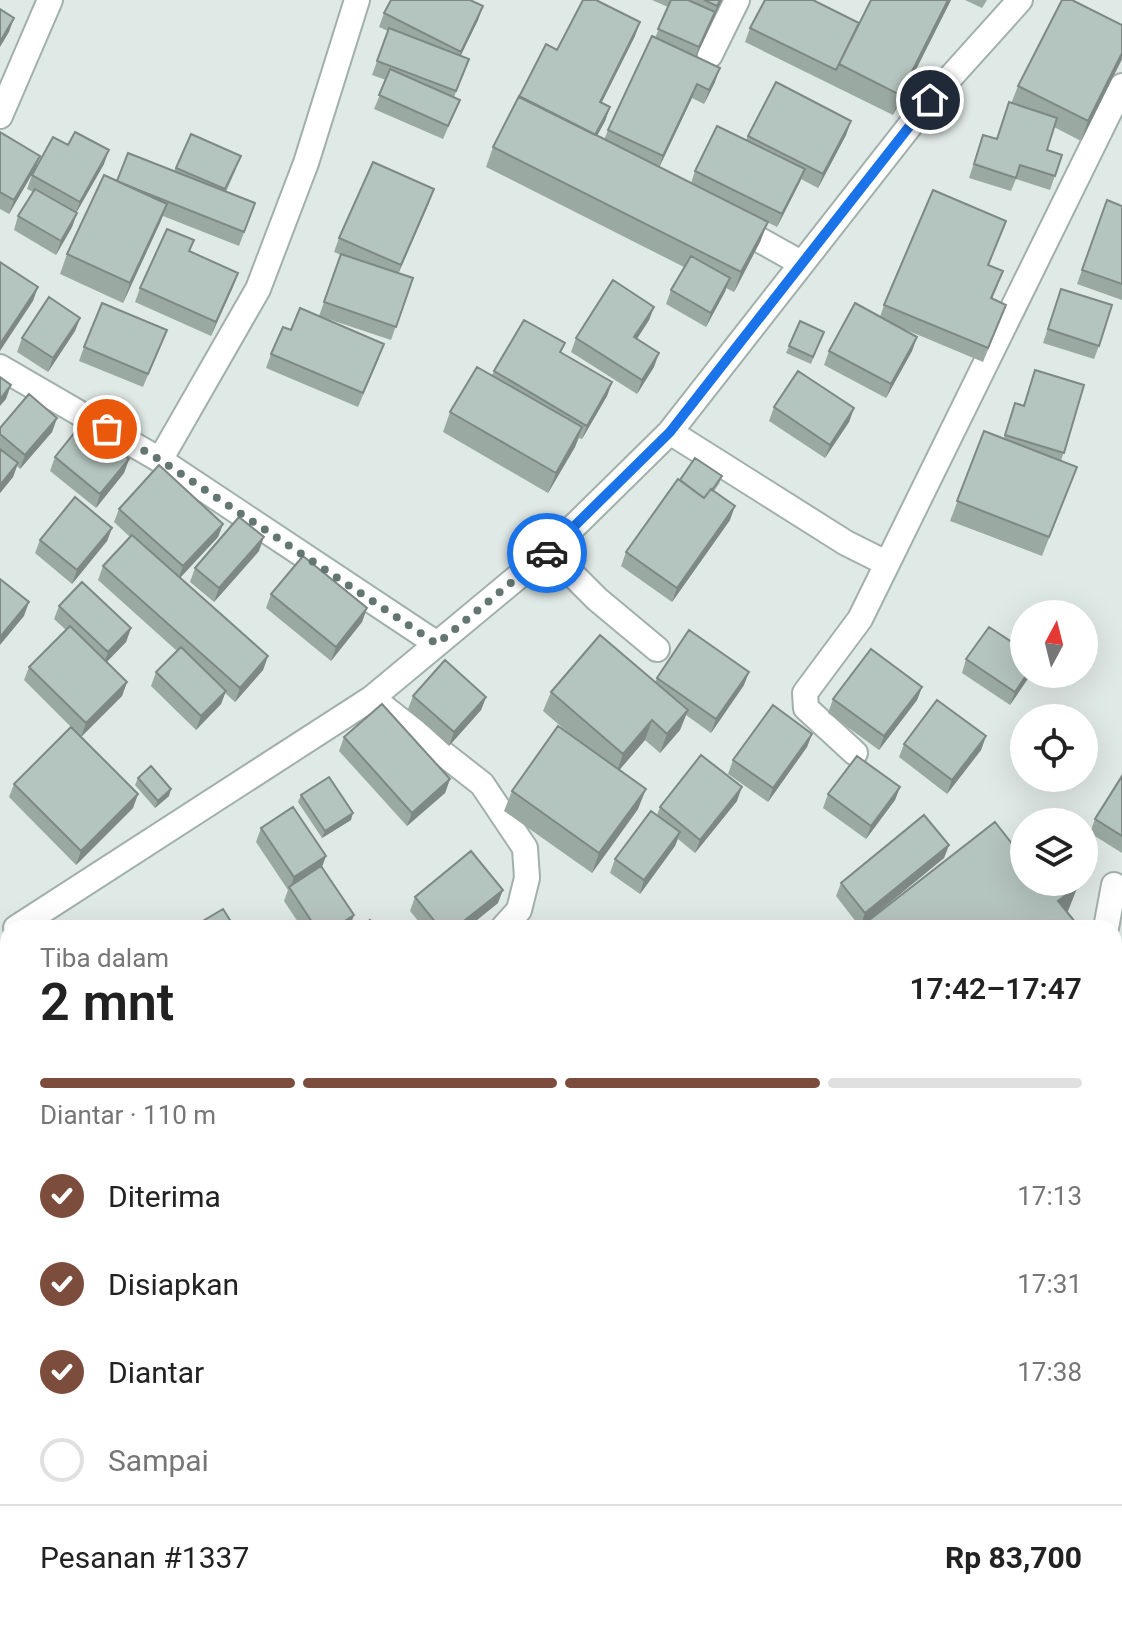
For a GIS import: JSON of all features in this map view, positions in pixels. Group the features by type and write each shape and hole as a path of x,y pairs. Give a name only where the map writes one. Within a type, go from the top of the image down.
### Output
{"street":[{"path":"0,116 50,0"},
{"path":"160,460 258,289 306,163 357,0"},
{"path":"710,55 737,0"},
{"path":"28,920 372,698 549,551 670,432 930,100 1020,0"},
{"path":"855,753 806,708 805,693 860,619 1122,86"},
{"path":"717,217 801,263"},
{"path":"0,367 160,460 437,644"},
{"path":"670,432 832,535 886,563"},
{"path":"549,551 597,599 657,649"},
{"path":"372,698 482,784 525,848 527,878 519,910 510,920"},
{"path":"1107,920 1114,885"}],"building":[{"path":"391,0 470,0 483,6 461,52 384,13"},
{"path":"583,0 596,0 640,22 600,102 610,107 595,135 519,97 546,44 557,50"},
{"path":"671,0 688,0 715,12 699,47 658,29"},
{"path":"704,0 720,0 717,6"},
{"path":"765,0 813,0 859,23 836,70 750,28"},
{"path":"871,0 948,0 900,95 839,64"},
{"path":"1062,0 1072,0 1122,25 1122,53 1088,121 1018,86"},
{"path":"0,9 14,18 0,42"},
{"path":"389,28 469,59 456,91 377,61"},
{"path":"652,36 720,68 709,90 697,84 663,156 608,130"},
{"path":"390,69 460,100 448,126 379,95"},
{"path":"776,82 851,121 823,174 748,136"},
{"path":"519,96 768,222 741,272 493,147"},
{"path":"1009,102 1057,118 1047,150 1062,155 1055,176 1020,165 1016,178 974,164 983,135 997,139"},
{"path":"717,126 805,169 782,214 695,171"},
{"path":"0,132 40,156 14,200 0,192"},
{"path":"75,132 109,150 80,202 32,175 53,137 68,145"},
{"path":"191,134 241,156 225,189 176,168"},
{"path":"128,153 255,203 244,232 117,181"},
{"path":"373,162 434,189 401,265 339,238"},
{"path":"104,175 167,204 130,283 67,254"},
{"path":"35,189 77,213 61,241 18,216"},
{"path":"933,190 1006,221 988,265 1003,271 991,298 1006,305 988,348 884,305"},
{"path":"1107,200 1122,206 1122,284 1082,270"},
{"path":"167,229 194,240 189,251 238,273 216,322 140,288"},
{"path":"341,254 413,278 396,327 324,302"},
{"path":"691,256 730,278 711,313 671,290"},
{"path":"0,262 38,287 0,344"},
{"path":"613,280 654,307 634,337 659,353 642,380 576,338"},
{"path":"1061,289 1112,305 1099,346 1048,329"},
{"path":"49,297 80,318 53,358 22,338"},
{"path":"102,303 167,330 148,374 84,347"},
{"path":"855,303 917,337 891,384 829,351"},
{"path":"300,308 384,344 363,393 271,354 283,327 291,330"},
{"path":"524,320 565,343 560,352 612,382 587,426 494,371"},
{"path":"800,321 824,332 813,357 789,346"},
{"path":"477,367 582,427 556,473 450,412"},
{"path":"1035,370 1084,385 1064,453 1005,435 1015,403 1024,406"},
{"path":"798,371 854,408 830,445 774,407"},
{"path":"0,377 11,385 0,399"},
{"path":"29,394 57,418 25,455 0,434 0,428"},
{"path":"83,422 129,459 100,494 55,457"},
{"path":"984,431 1077,467 1049,537 957,501"},
{"path":"0,449 18,463 0,485"},
{"path":"695,458 722,476 704,498 680,480"},
{"path":"159,465 223,524 183,566 119,509"},
{"path":"678,479 704,498 711,489 735,506 677,588 626,552"},
{"path":"75,497 112,528 77,570 40,540"},
{"path":"239,517 264,537 219,588 195,568"},
{"path":"132,535 268,656 240,688 103,566"},
{"path":"303,556 367,608 336,647 271,594"},
{"path":"0,579 29,602 0,637"},
{"path":"82,582 131,628 108,652 59,606"},
{"path":"70,626 127,682 86,723 29,667"},
{"path":"989,627 1010,641 1010,688 1018,688 1015,692 966,659"},
{"path":"689,630 749,672 716,719 657,678"},
{"path":"600,635 688,710 667,734 652,720 623,754 551,692"},
{"path":"181,647 226,691 201,716 156,672"},
{"path":"871,649 922,687 884,736 833,699"},
{"path":"445,660 486,697 454,732 413,696"},
{"path":"937,700 986,736 952,780 904,744"},
{"path":"382,704 450,779 412,813 344,737"},
{"path":"773,705 812,734 773,788 733,760"},
{"path":"558,726 646,789 599,853 512,791"},
{"path":"71,727 138,794 81,851 14,784"},
{"path":"701,755 742,787 700,840 660,807"},
{"path":"857,756 900,787 871,826 828,794"},
{"path":"151,766 171,789 158,801 138,778"},
{"path":"1122,776 1122,836 1098,821 1098,814"},
{"path":"329,777 353,813 325,831 301,795"},
{"path":"293,807 326,856 294,877 261,828"},
{"path":"651,811 680,832 644,880 615,859"},
{"path":"924,815 949,845 865,913 841,883"},
{"path":"995,822 1010,841 1010,896 1065,896 1058,901 1073,920 869,920"},
{"path":"471,851 503,890 465,920 434,920 415,897"},
{"path":"321,866 354,915 346,920 311,920 289,887"},
{"path":"223,909 230,920 204,920"}],"way so far":[{"path":"107,429 160,460 437,644 547,553"}],"route":[{"path":"547,553 670,432 930,100"}]}
